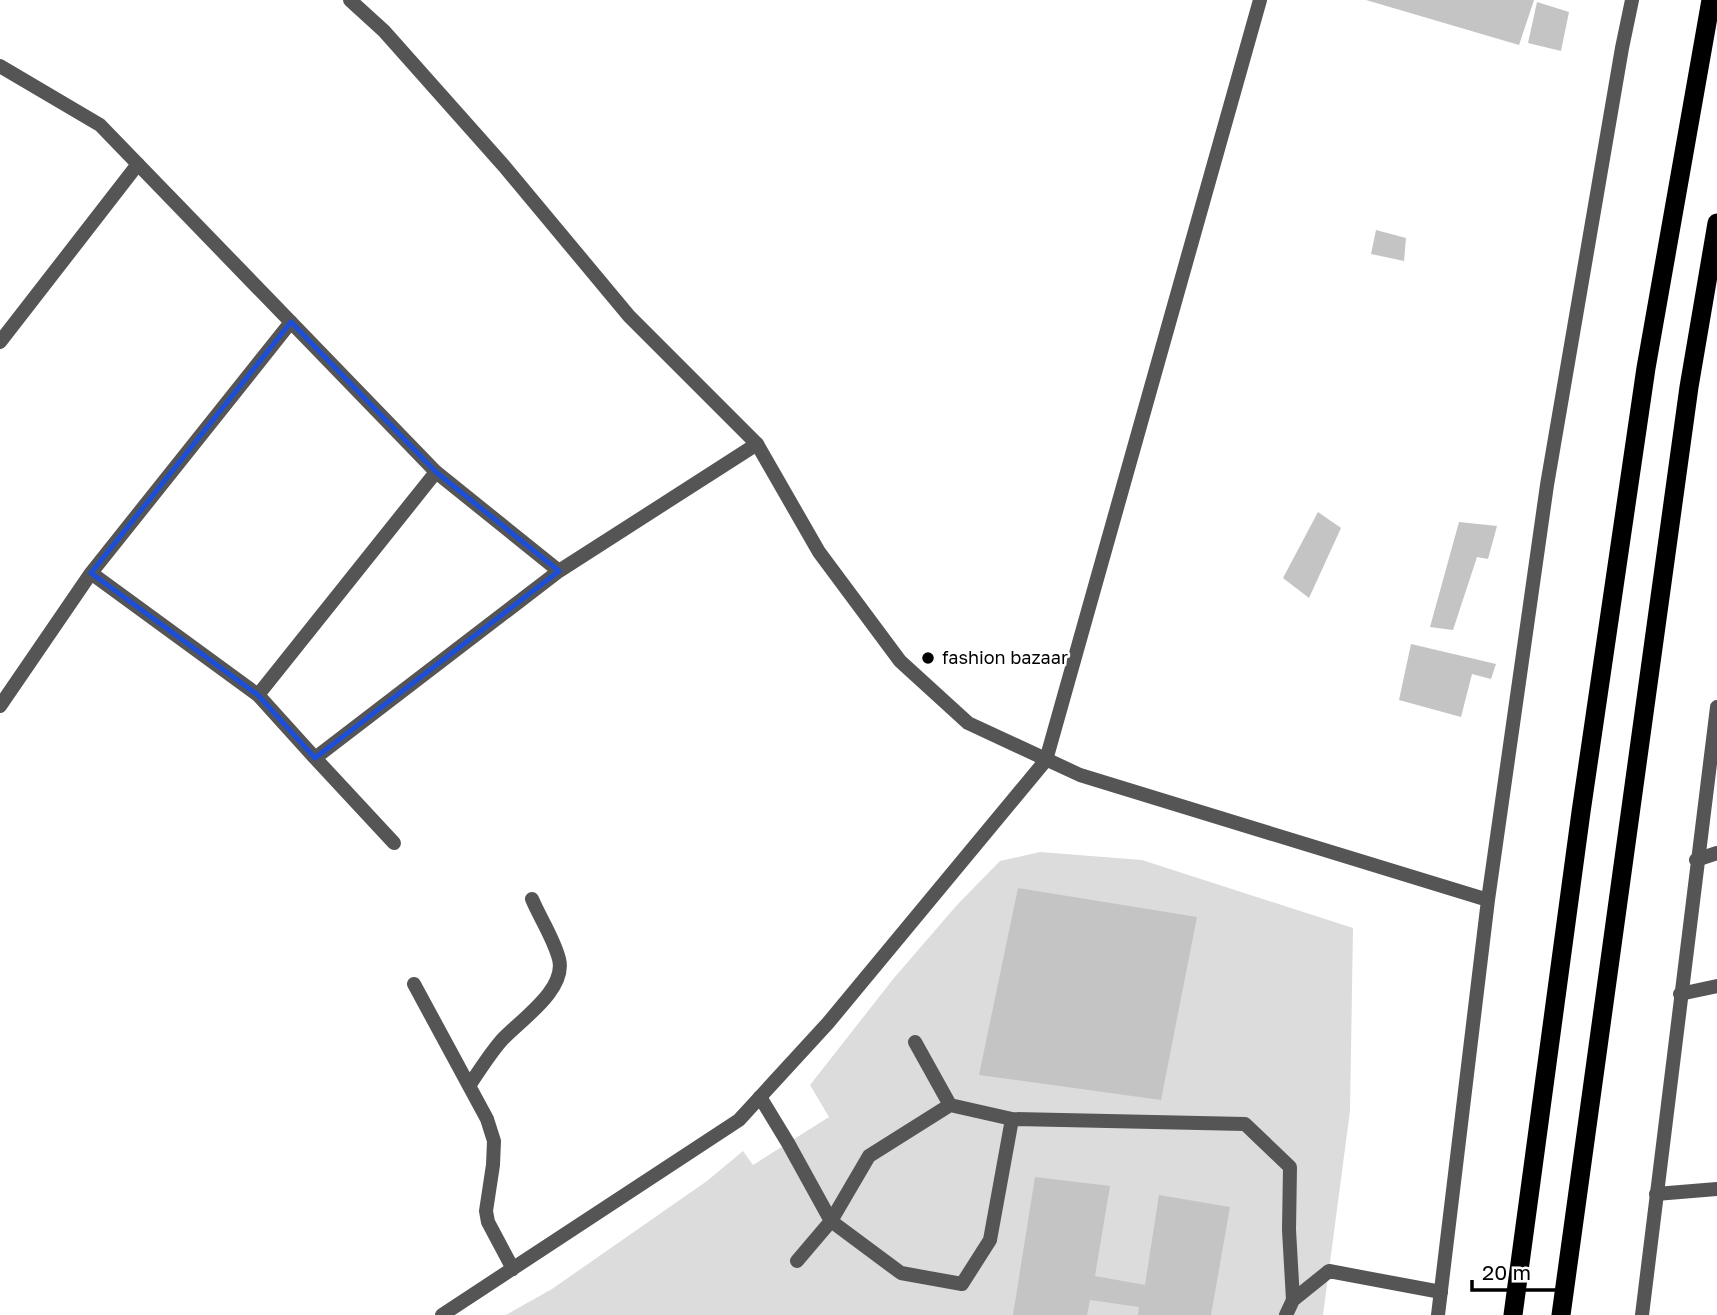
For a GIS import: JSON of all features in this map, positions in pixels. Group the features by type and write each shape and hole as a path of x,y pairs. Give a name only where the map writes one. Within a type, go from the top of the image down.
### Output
{"highway":[{"path":"1513,1315 1581,812 1646,368 1711,0"},
{"path":"1561,1315 1689,387 1717,223"}],"street":[{"path":"350,0 384,31 476,135 629,316 757,444 818,552 900,661 968,723 1080,775 1488,900"},
{"path":"442,1315 739,1120 828,1023 1046,760 1261,0"},
{"path":"1438,1315 1488,900 1547,485 1632,0"},
{"path":"0,66 100,125 436,472 559,570"},
{"path":"0,342 138,164"},
{"path":"0,706 90,573 291,323"},
{"path":"315,758 559,570 757,444"},
{"path":"258,695 436,472"},
{"path":"90,573 258,695 394,843"},
{"path":"1642,1315 1696,860 1717,707"},
{"path":"1696,860 1717,853"},
{"path":"469,1086 500,1043 554,987 560,973 559,960 532,899"},
{"path":"414,984 486,1119 494,1141 494,1166 486,1211 488,1222 513,1269"},
{"path":"1680,994 1717,986"},
{"path":"915,1042 950,1105"},
{"path":"760,1097 831,1222 901,1273 962,1284 990,1240 1012,1119"},
{"path":"797,1261 831,1222 869,1156 950,1105 1012,1119 1245,1124 1290,1167 1289,1230 1293,1300"},
{"path":"1656,1194 1717,1189"},
{"path":"1286,1315 1293,1300 1329,1271 1441,1292"}],"highlighted area":[{"path":"291,322 436,472 559,571 315,758 258,695 91,573"}],"shaded area":[{"path":"1040,852 1142,860 1353,928 1350,1111 1323,1315 506,1315 552,1289 707,1181 743,1151 753,1165 829,1117 810,1085 894,978 957,905 1000,861"}],"building":[{"path":"1366,0 1534,0 1519,45"},
{"path":"1537,2 1569,12 1561,51 1528,43"},
{"path":"1376,230 1406,238 1404,261 1371,254"},
{"path":"1318,512 1341,528 1309,598 1283,578"},
{"path":"1459,522 1497,526 1488,559 1477,557 1453,630 1430,627"},
{"path":"1411,644 1496,664 1491,679 1472,674 1461,717 1399,700"},
{"path":"1018,888 1197,917 1161,1100 979,1075"},
{"path":"1035,1177 1110,1186 1095,1276 1145,1285 1159,1195 1230,1207 1211,1315 1138,1315 1139,1307 1090,1300 1087,1315 1013,1315"}],"place":[{"name":"fashion bazaar","path":"928,658"}]}
